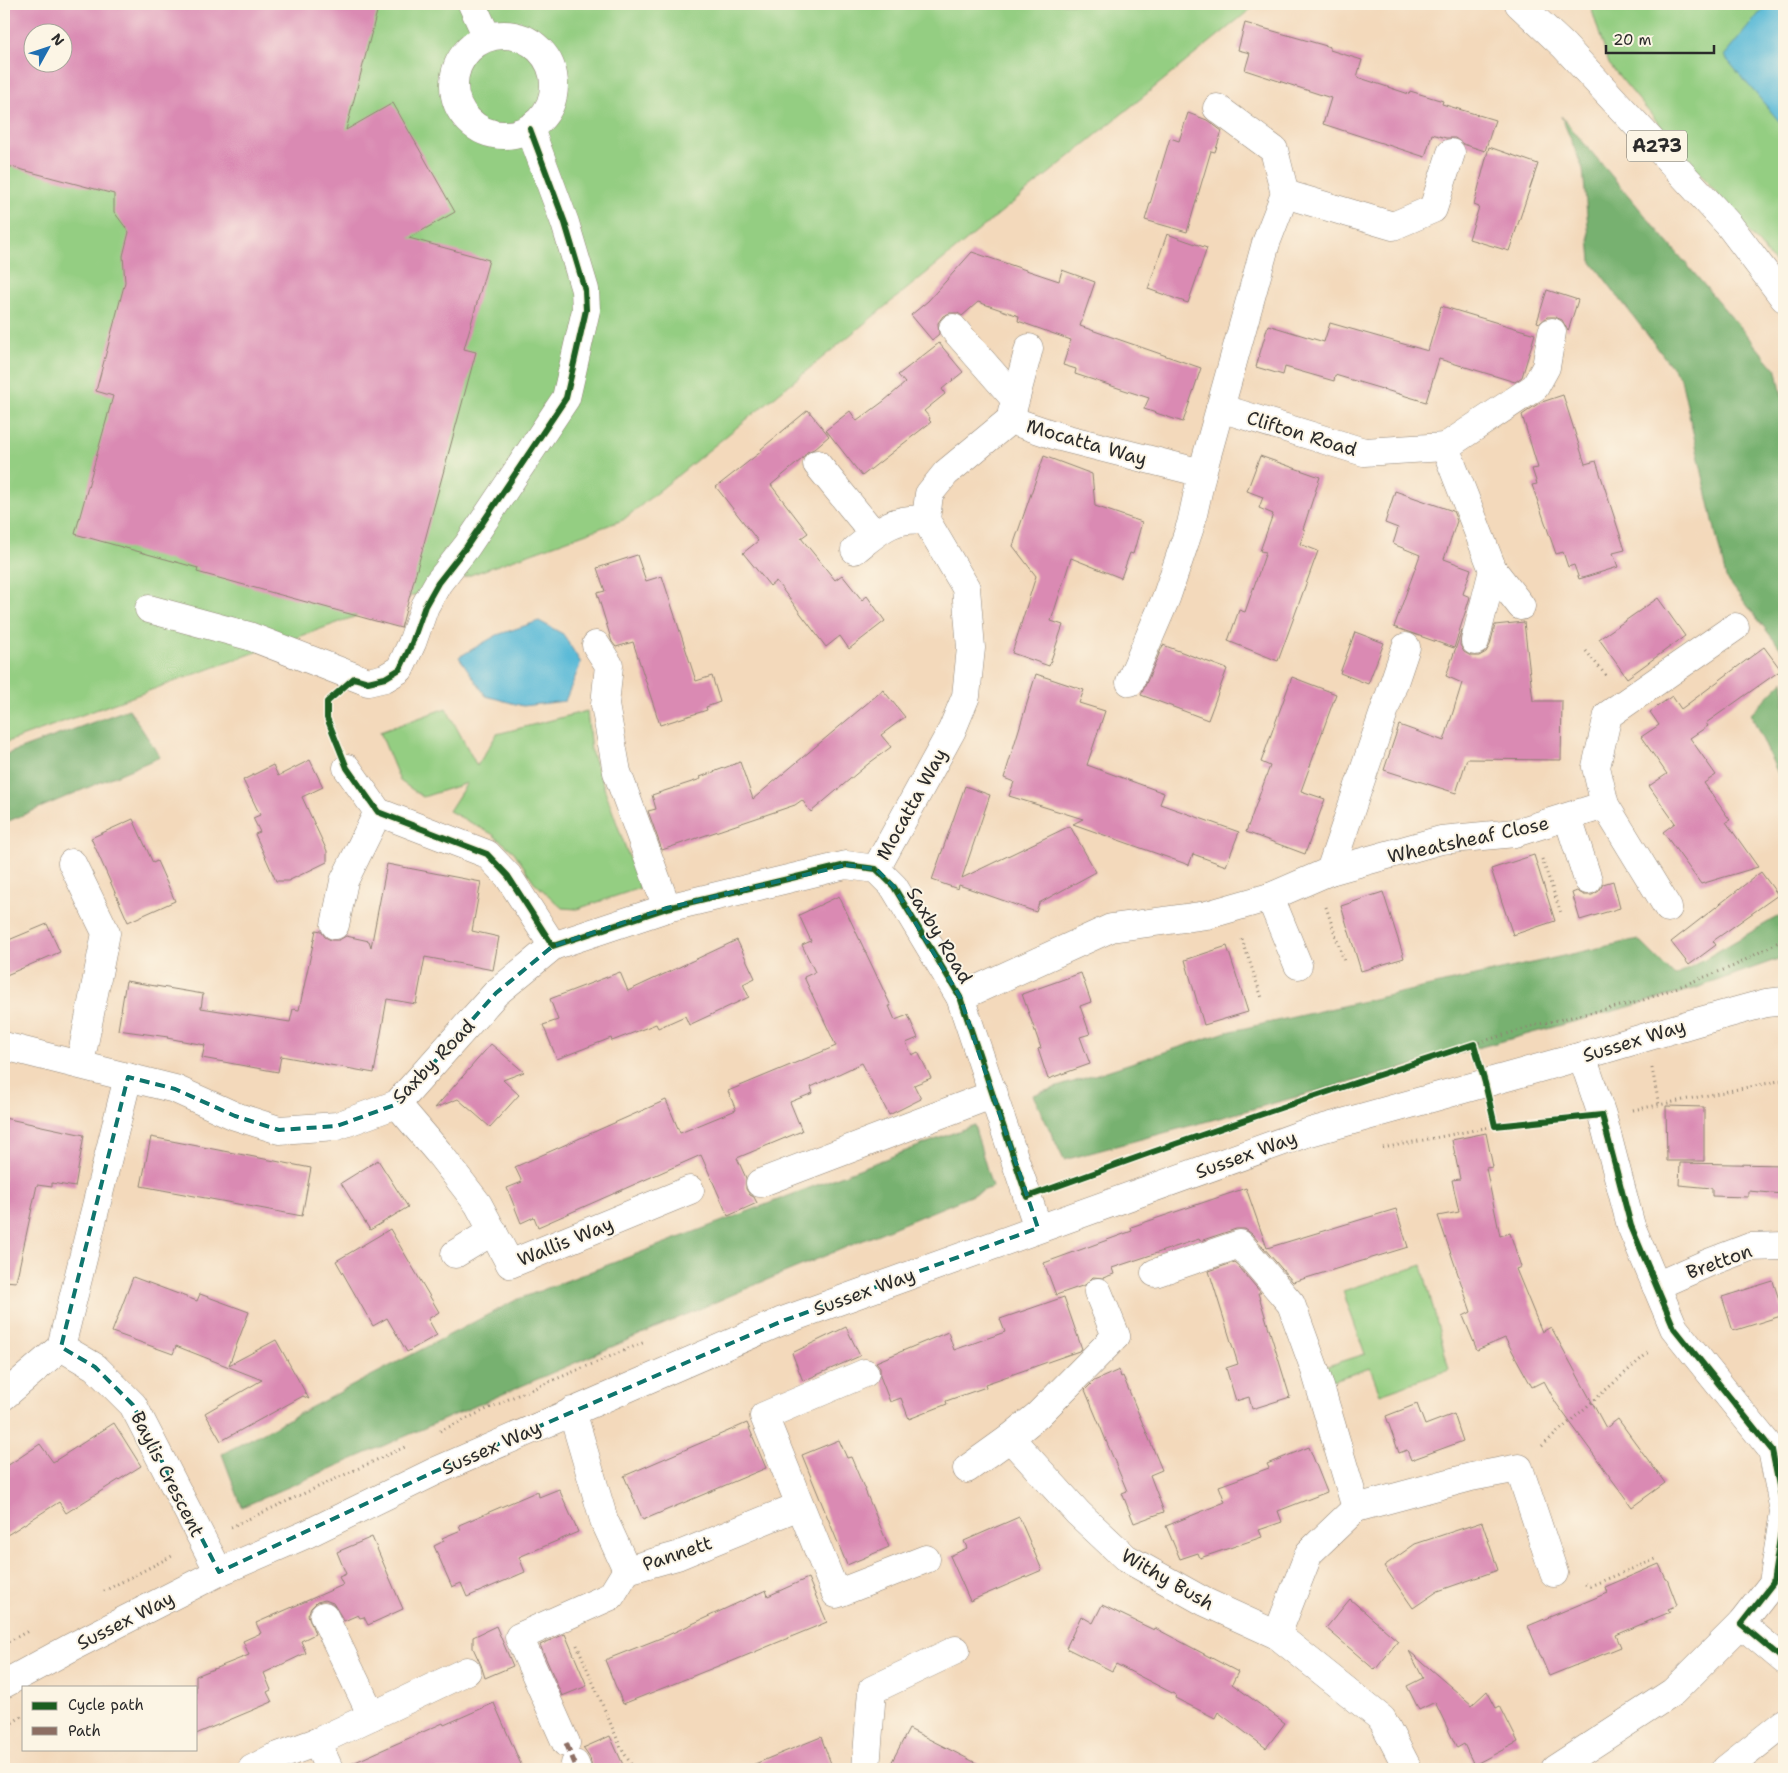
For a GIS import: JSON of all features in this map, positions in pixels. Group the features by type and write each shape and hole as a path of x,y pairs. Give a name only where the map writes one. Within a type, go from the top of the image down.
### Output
{"street":[{"path":"472,4 487,37"},
{"name":"A273","path":"1518,4 1564,46 1729,225 1784,298"},
{"path":"500,34 523,38 538,47 549,62 554,74 553,98 543,118 530,129 512,135 490,134 469,122 457,104 454,80 461,59 472,46 487,37 500,34"},
{"path":"1217,108 1274,150 1285,194 1393,226 1433,209 1451,153"},
{"path":"149,609 249,636 368,682 385,678 400,669 412,643 425,606 438,584 468,546 566,398 586,310 585,290 565,223 530,129"},
{"name":"Clifton Road","path":"1130,682 1166,598 1191,524 1202,473 1266,243 1285,194"},
{"path":"954,328 1013,410"},
{"path":"1521,606 1493,570 1445,446 1535,387 1546,367 1552,332"},
{"path":"1013,410 1029,348"},
{"name":"Clifton Road","path":"1220,408 1364,452 1445,446"},
{"name":"Mocatta Way","path":"876,869 952,730 966,696 970,648 966,588 926,520 929,494 946,473 1013,410 1060,437 1202,473"},
{"path":"817,464 865,542 895,522 911,519 926,520"},
{"path":"1475,641 1493,570"},
{"path":"1668,908 1605,805 1596,767 1608,715 1735,627"},
{"path":"596,645 609,665 605,705 617,772 667,908"},
{"path":"1323,874 1406,647"},
{"path":"347,768 378,812 487,854 508,876 553,946"},
{"name":"Wheatsheaf Close","path":"960,996 1111,928 1207,915 1270,897 1323,874 1441,840 1515,833 1605,805"},
{"path":"335,925 344,881 378,812"},
{"path":"1568,818 1588,880"},
{"path":"72,862 106,933 80,1064"},
{"name":"Saxby Road","path":"4,1046 176,1089 235,1116 279,1130 337,1126 396,1104 496,994 553,946 667,908 846,865 876,869 894,887 960,996 1038,1228"},
{"path":"1270,897 1298,965"},
{"name":"Sussex Way","path":"4,1684 219,1572 307,1534 436,1471 780,1322 1302,1134 1582,1056 1778,997"},
{"path":"1555,1769 1673,1692 1741,1624 1773,1583 1784,1512 1772,1450 1674,1328 1631,1226 1602,1115 1582,1056"},
{"path":"4,1396 61,1347 128,1077"},
{"path":"760,1183 994,1094"},
{"name":"Wallis Way","path":"396,1104 438,1152 478,1204 510,1264 690,1190"},
{"path":"456,1254 492,1231"},
{"path":"1156,1273 1240,1244 1291,1304 1315,1370 1356,1508"},
{"name":"Bretton","path":"1656,1286 1750,1247 1784,1246"},
{"path":"967,1469 1038,1415 1116,1336 1098,1292"},
{"name":"Baylis Crescent","path":"61,1347 95,1367 133,1404 219,1572"},
{"path":"865,1373 764,1416 836,1594 926,1559"},
{"name":"Pannett","path":"572,1411 604,1520 627,1570 677,1556 799,1506"},
{"name":"Withy Bush","path":"1010,1438 1078,1514 1126,1558 1205,1602 1277,1635 1382,1719 1408,1769"},
{"path":"1277,1635 1309,1553 1356,1508 1470,1477 1519,1468 1554,1573"},
{"path":"573,1759 519,1637 612,1596 627,1570"},
{"path":"324,1616 372,1716"},
{"path":"1741,1624 1784,1660"},
{"path":"866,1769 872,1690 956,1650"},
{"path":"263,1764 317,1742 467,1671"},
{"path":"1726,1769 1784,1723"},
{"path":"317,1742 329,1769"}],"path":[{"path":"1531,828 1561,913"},
{"path":"1323,874 1345,964"},
{"path":"1230,908 1262,998"},
{"path":"1464,1047 1540,1024 1638,1002 1734,966 1784,939"},
{"path":"1474,1044 1495,1126"},
{"path":"1602,1115 1784,1080"},
{"path":"1379,1149 1505,1125"},
{"path":"1519,1468 1674,1328"},
{"path":"1554,1573 1590,1586 1656,1559"},
{"path":"568,1615 572,1632 621,1748 634,1769"},
{"path":"4,1728 22,1717"}],"highlighted area":[{"path":"846,865 876,869 894,887 960,997 1038,1228 780,1322 436,1471 219,1572 133,1405 95,1367 61,1347 128,1077 175,1089 235,1116 279,1130 337,1126 397,1104 496,993 553,946 667,908"}],"green space":[{"path":"4,4 1257,4 623,520 4,743"},
{"path":"1590,4 1784,4 1784,274 1609,64"},
{"path":"1561,116 1777,371 1784,406 1784,653 1726,578 1681,379 1591,261 1583,169"},
{"path":"1784,680 1784,787 1751,714"},
{"path":"446,708 477,766 497,734 587,711 591,751 640,888 577,909 562,908 534,882 514,852 492,834 449,811 467,783 423,797 400,781 380,732"},
{"path":"129,709 160,757 4,823 4,755"},
{"path":"1784,913 1784,957 1691,990 1064,1160 1033,1095 1223,1033 1638,939 1675,976"},
{"path":"974,1125 992,1187 757,1284 242,1507 222,1454 516,1300"},
{"path":"1422,1265 1449,1370 1380,1394 1370,1368 1319,1385 1315,1370 1365,1354 1343,1291"}],"water":[{"path":"1767,4 1784,4 1784,127 1724,56"},
{"path":"539,621 563,634 581,663 565,701 523,706 486,696 459,657 497,635"}],"building":[{"path":"4,4 379,4 346,130 393,103 455,212 409,238 489,260 464,349 476,352 401,628 197,572 198,568 75,534 113,396 96,391 125,282 123,256 129,232 114,212 114,194 4,165"},
{"path":"1245,23 1330,47 1330,50 1362,60 1357,77 1409,94 1410,91 1443,101 1442,104 1495,120 1485,151 1463,144 1455,138 1446,138 1432,134 1425,157 1323,124 1331,98 1245,70 1250,53 1238,50"},
{"path":"1188,113 1207,120 1222,131 1215,152 1211,151 1187,232 1145,220 1170,138 1179,141"},
{"path":"1489,147 1538,164 1509,251 1469,239 1479,207 1474,205"},
{"path":"1167,234 1207,248 1188,303 1148,289"},
{"path":"972,252 1059,281 1062,270 1095,282 1080,326 1201,368 1183,422 1144,409 1149,398 1075,374 1076,369 1063,365 1071,340 1018,321 1019,316 978,302 962,316 958,313 950,313 943,316 938,323 939,334 932,340 911,315 928,301"},
{"path":"1547,290 1578,300 1568,331 1562,320 1555,317 1547,317 1540,323 1537,322"},
{"path":"1441,306 1535,334 1522,377 1515,382 1439,359 1426,402 1335,375 1334,381 1285,367 1283,375 1256,367 1268,325 1324,342 1330,323 1428,351"},
{"path":"939,343 963,372 942,389 945,394 924,411 931,422 862,476 826,430 850,411 857,421 884,401 905,383 898,375"},
{"path":"1563,395 1585,464 1596,461 1625,550 1613,553 1618,567 1579,579 1574,565 1568,567 1563,552 1556,554 1532,485 1537,484 1532,469 1538,468 1522,415 1539,403"},
{"path":"808,410 829,436 814,449 807,452 802,459 771,485 808,533 801,538 835,580 842,575 862,600 867,596 885,621 849,649 840,636 826,647 776,581 770,586 743,553 758,541 716,487 762,451 761,449"},
{"path":"1044,456 1092,474 1095,506 1142,522 1133,554 1130,553 1121,578 1071,558 1051,621 1063,625 1049,666 1012,653 1036,576 1013,546"},
{"path":"1260,456 1320,477 1300,544 1318,551 1278,661 1228,641 1239,610 1245,612 1266,552 1260,551 1273,514 1259,508 1263,497 1247,491"},
{"path":"1395,491 1453,511 1457,521 1444,559 1471,569 1463,594 1470,597 1454,648 1394,627 1420,555 1393,544 1398,528 1385,523"},
{"path":"637,555 646,581 662,576 696,681 712,676 720,702 706,707 707,710 660,725 633,642 616,647 612,642 597,593 605,591 597,568"},
{"path":"1658,598 1685,636 1627,678 1599,639"},
{"path":"1524,622 1533,701 1562,701 1561,760 1467,759 1456,793 1384,770 1399,725 1444,741 1462,683 1446,676 1462,630 1460,645 1464,652 1471,656 1479,656 1486,652 1490,645 1495,625"},
{"path":"1355,632 1384,643 1368,684 1340,673"},
{"path":"1163,645 1227,669 1208,720 1141,695"},
{"path":"1764,647 1781,670 1706,723 1708,726 1690,738 1716,775 1704,783 1730,820 1726,822 1758,867 1701,884 1663,832 1675,823 1649,786 1667,774 1641,737 1659,725 1650,712 1672,696 1681,709"},
{"path":"1036,674 1084,690 1079,703 1105,711 1087,765 1164,793 1160,804 1239,832 1226,866 1193,854 1189,865 1073,824 1083,819 1009,796 1014,782 1004,778"},
{"path":"1292,677 1336,694 1301,791 1325,799 1305,854 1246,832 1270,766 1261,762"},
{"path":"883,690 905,717 881,735 891,747 811,812 802,800 795,805 662,850 648,811 656,809 652,795 701,779 700,777 740,762 753,799"},
{"path":"310,760 323,787 302,797 327,851 327,862 288,881 276,881 255,834 260,832 253,818 260,815 243,780 273,765 278,776"},
{"path":"965,786 990,795 962,878 1070,826 1096,872 1039,903 1036,912 959,885 958,889 932,880"},
{"path":"133,819 153,863 157,861 175,901 128,922 91,838"},
{"path":"1534,855 1555,921 1513,935 1491,869"},
{"path":"387,864 481,882 472,931 499,937 493,970 425,957 416,1004 387,999 374,1073 281,1056 278,1072 202,1058 205,1045 168,1037 118,1030 126,981 203,994 201,1008 290,1022 293,1009 299,1010 316,930 321,931 325,937 331,940 339,940 346,936 369,941 371,947"},
{"path":"1761,872 1778,895 1713,941 1716,945 1689,965 1671,942"},
{"path":"1613,881 1620,908 1580,920 1572,893 1577,891 1584,895 1592,895 1599,891 1603,884"},
{"path":"1383,892 1404,958 1361,971 1341,906"},
{"path":"839,896 891,1006 889,1006 895,1020 908,1015 918,1038 906,1043 912,1055 918,1052 931,1078 914,1085 921,1099 889,1115 862,1063 811,1087 813,1093 790,1102 802,1131 737,1158 746,1178 746,1189 757,1203 728,1216 701,1155 538,1227 534,1217 521,1223 507,1188 522,1182 515,1167 666,1100 680,1133 736,1110 728,1091 836,1046 804,977 815,972 802,945 811,941 799,915"},
{"path":"47,924 60,952 4,976 4,942"},
{"path":"737,940 755,978 743,984 749,997 689,1025 685,1016 658,1028 656,1024 612,1041 611,1038 557,1059 543,1025 558,1020 550,999 620,972 628,991"},
{"path":"1227,946 1248,1012 1204,1025 1185,960"},
{"path":"1081,973 1091,1002 1080,1006 1090,1034 1080,1037 1090,1064 1048,1079 1038,1049 1041,1048 1022,994"},
{"path":"491,1044 524,1072 503,1080 519,1095 490,1127 458,1099 435,1108"},
{"path":"1666,1106 1704,1107 1704,1161 1667,1161"},
{"path":"4,1118 84,1135 75,1187 52,1183 52,1187 37,1185 16,1282 4,1281"},
{"path":"1486,1133 1493,1167 1486,1168 1500,1236 1510,1233 1521,1267 1516,1269 1542,1332 1551,1327 1606,1428 1618,1419 1665,1483 1632,1507 1556,1403 1544,1381 1532,1387 1505,1338 1477,1350 1463,1316 1471,1312 1438,1216 1459,1212 1452,1180 1460,1179 1452,1140"},
{"path":"151,1137 311,1168 302,1216 141,1186"},
{"path":"378,1160 408,1207 370,1230 341,1183"},
{"path":"1680,1163 1784,1165 1784,1194 1748,1191 1748,1197 1712,1196 1712,1188 1679,1185"},
{"path":"1246,1188 1267,1248 1396,1209 1408,1247 1293,1282 1252,1234 1245,1229 1236,1229 1200,1241 1199,1239 1112,1268 1114,1274 1103,1278 1093,1277 1085,1285 1056,1295 1044,1263 1132,1231 1131,1227"},
{"path":"390,1229 439,1312 428,1319 437,1335 407,1352 387,1318 373,1326 336,1261"},
{"path":"1235,1262 1261,1293 1258,1293 1290,1397 1252,1409 1249,1397 1236,1401 1226,1368 1238,1364 1209,1271"},
{"path":"133,1277 197,1301 200,1294 249,1312 229,1365 276,1340 309,1399 303,1396 221,1441 205,1413 262,1380 176,1346 173,1354 112,1332"},
{"path":"1773,1281 1784,1315 1733,1331 1722,1297"},
{"path":"1064,1297 1082,1349 1079,1351 985,1384 986,1387 946,1401 947,1404 909,1419 901,1398 890,1402 880,1376 880,1367 876,1362 948,1332 954,1350 1005,1332 1000,1319"},
{"path":"846,1327 860,1356 803,1381 792,1353"},
{"path":"1119,1370 1162,1470 1150,1475 1164,1512 1134,1523 1122,1493 1127,1491 1085,1390 1094,1381"},
{"path":"1417,1404 1425,1425 1454,1414 1463,1441 1411,1460 1407,1450 1399,1453 1386,1416"},
{"path":"114,1423 141,1466 66,1513 59,1502 4,1537 4,1468 40,1444 53,1462"},
{"path":"747,1423 766,1468 643,1520 624,1476"},
{"path":"839,1440 847,1458 851,1457 889,1547 847,1565 802,1455"},
{"path":"1309,1447 1327,1492 1278,1511 1282,1522 1259,1530 1262,1537 1200,1558 1198,1553 1180,1559 1166,1526 1225,1502 1219,1486 1269,1468 1267,1464"},
{"path":"559,1489 578,1532 519,1557 525,1572 467,1597 461,1583 452,1587 434,1546 444,1541 442,1538 461,1530 459,1525 538,1491 539,1497"},
{"path":"1019,1517 1042,1570 970,1601 950,1556 967,1548 964,1541"},
{"path":"1482,1522 1498,1570 1438,1591 1413,1608 1384,1566 1415,1544"},
{"path":"372,1537 403,1609 368,1625 364,1617 360,1618 358,1615 344,1621 333,1603 325,1600 317,1602 311,1608 308,1615 315,1634 301,1641 306,1653 264,1673 271,1690 267,1692 272,1702 198,1733 198,1686 196,1686 196,1676 249,1655 243,1641 261,1633 256,1623 343,1585 339,1577 346,1574 337,1552"},
{"path":"1659,1564 1677,1605 1668,1609 1670,1612 1616,1635 1621,1647 1549,1676 1528,1626 1607,1593 1605,1587"},
{"path":"808,1578 827,1622 623,1704 605,1660 666,1636 766,1590 768,1596"},
{"path":"1350,1599 1398,1641 1375,1670 1326,1628"},
{"path":"1102,1605 1154,1630 1155,1628 1238,1672 1232,1684 1285,1723 1266,1748 1218,1712 1215,1718 1175,1698 1176,1695 1116,1664 1112,1671 1066,1648 1081,1616 1093,1623"},
{"path":"496,1626 513,1666 485,1678 473,1648 473,1637"},
{"path":"565,1634 587,1686 562,1696 540,1645"},
{"path":"1409,1651 1472,1705 1487,1691 1496,1708 1500,1706 1518,1742 1474,1765 1464,1744 1457,1748 1435,1702 1419,1710 1407,1686 1423,1678"},
{"path":"494,1703 523,1769 344,1769 344,1767 443,1723 444,1725"},
{"path":"909,1729 988,1769 888,1769"},
{"path":"610,1736 625,1769 592,1769 590,1758 583,1748"},
{"path":"821,1737 833,1769 745,1768"}],"marked path":[{"path":"566,1743 575,1764"}],"cycle path":[{"path":"530,129 565,223 585,290 586,310 566,398 467,546 438,583 425,606 412,643 400,669 385,678 368,682 354,678 327,702 327,718 347,768 378,812 487,854 508,876 553,946 667,908 846,865 876,869 894,887 960,997 1027,1197 1250,1118 1474,1044 1495,1126 1602,1115 1631,1226 1674,1328 1772,1450 1784,1511"},
{"path":"1784,1512 1773,1583 1741,1624 1784,1660"}]}
